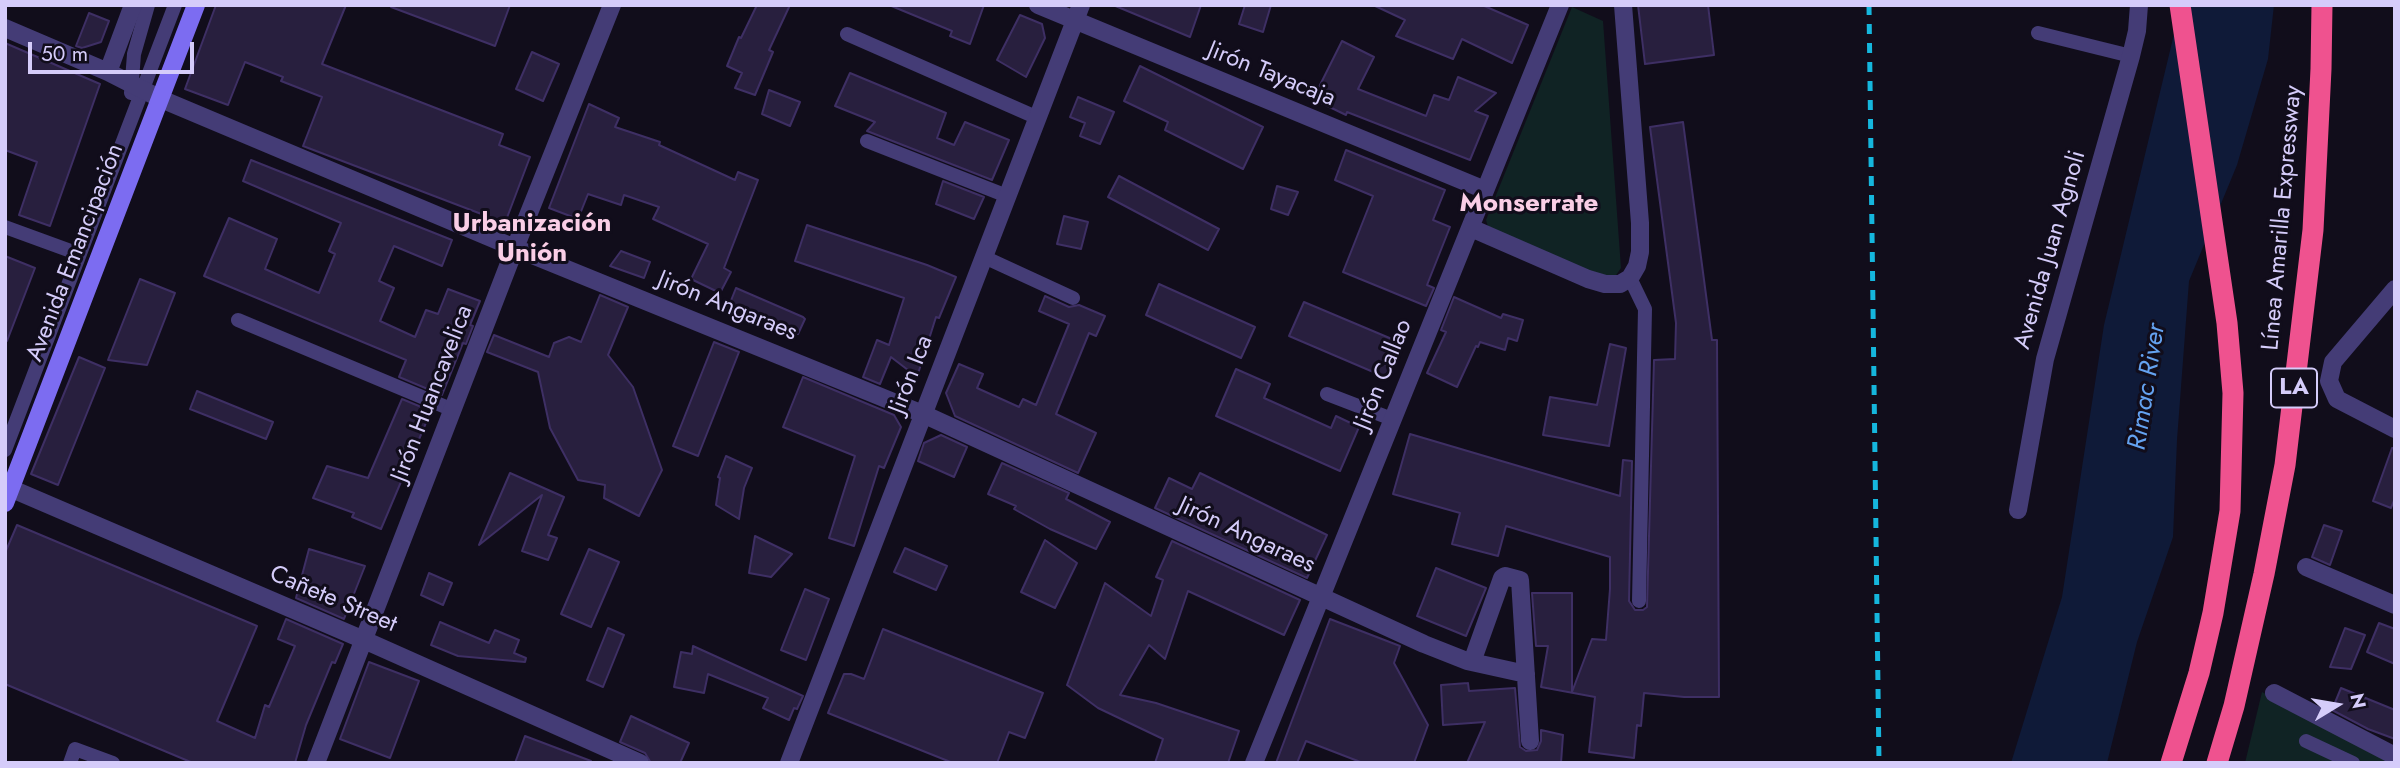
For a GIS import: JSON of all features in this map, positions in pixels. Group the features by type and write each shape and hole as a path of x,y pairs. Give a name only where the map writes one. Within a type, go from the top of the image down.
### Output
{"highway":[{"path":"2171,763 2199,673 2213,613 2230,511 2233,393 2227,323 2180,5"},
{"name":"Línea Amarilla Expressway","path":"2217,763 2240,679 2286,465 2313,230 2322,5"}],"main road":[{"name":"Avenida Emancipación","path":"7,493 197,5"}],"street":[{"path":"108,72 133,5"},
{"name":"Jirón Huancavelica","path":"316,763 612,5"},
{"name":"Jirón Tayacaja","path":"1038,5 1078,13 1485,190"},
{"name":"Jirón Callao","path":"1254,763 1560,5"},
{"path":"1471,228 1588,279 1605,284 1620,284 1630,278 1637,266 1640,252 1640,223 1623,5"},
{"name":"Avenida Juan Agnoli","path":"2018,510 2045,359 2131,56 2139,5"},
{"name":"Jirón Ica","path":"789,763 1078,13"},
{"name":"Jirón Angaraes","path":"5,28 108,72 161,99 515,248 923,414 1424,644 1472,662 1526,674"},
{"path":"2395,289 2333,362 2329,381 2337,399 2395,429"},
{"name":"Cañete Street","path":"7,493 364,639 640,763"},
{"path":"2306,567 2395,606"},
{"path":"1472,662 1502,578 1505,576 1520,580 1530,741"},
{"path":"2274,694 2395,756"}],"lane":[{"path":"137,87 134,54 148,5"},
{"path":"5,450 130,122 137,87 175,5"},
{"path":"2038,33 2131,56"},
{"path":"847,34 1038,118"},
{"path":"867,141 1007,196"},
{"path":"5,226 79,254"},
{"path":"984,257 1073,299"},
{"path":"1630,278 1645,309 1639,601"},
{"path":"238,320 453,410"},
{"path":"1327,394 1392,419"},
{"path":"2306,741 2353,763"},
{"path":"70,763 75,749 113,763"}],"green space":[{"path":"1572,7 1603,21 1621,268 1612,281 1489,230 1486,220"},
{"path":"2262,692 2394,763 2245,763"}],"water":[{"name":"Rimac River","path":"2181,5 2274,5 2268,59 2237,165 2189,281 2173,537 2137,642 2107,763 2011,763 2062,597 2104,325"}],"building":[{"path":"216,5 346,5 322,64 503,134 499,145 530,157 505,223 303,146 322,97 281,81 283,77 245,62 228,105 185,89"},
{"path":"391,5 510,5 495,46"},
{"path":"757,5 790,5 769,50 773,52 755,95 735,88 742,73 727,66"},
{"path":"889,5 984,5 970,44 950,36 952,31"},
{"path":"1113,5 1201,5 1190,37"},
{"path":"1245,5 1271,5 1263,32 1239,24"},
{"path":"1373,5 1482,5 1528,25 1512,63 1462,39 1453,59 1396,36 1405,20"},
{"path":"1638,5 1708,5 1714,55 1645,64"},
{"path":"89,13 109,21 101,42 82,48 76,46"},
{"path":"1020,15 1042,24 1045,38 1026,77 997,60"},
{"path":"1342,41 1374,57 1358,89 1426,116 1434,95 1449,100 1458,77 1496,93 1475,111 1488,116 1470,160 1347,112 1346,115 1313,99"},
{"path":"5,43 100,84 50,226 19,215 37,162 5,150"},
{"path":"532,52 559,64 543,101 516,89"},
{"path":"1140,66 1263,127 1243,169 1165,130 1168,122 1124,101"},
{"path":"850,73 946,113 937,138 954,145 965,122 1009,140 992,180 867,131 875,122 835,106"},
{"path":"769,90 800,102 790,126 762,114"},
{"path":"1078,97 1114,112 1100,144 1080,136 1085,123 1070,117"},
{"path":"589,104 619,118 615,127 660,142 659,145 735,180 738,172 758,180 724,268 731,272 720,293 691,279 708,244 653,219 659,207 624,195 621,205 588,194 578,219 549,208"},
{"path":"1683,122 1712,340 1717,340 1719,697 1644,693 1634,758 1589,752 1595,697 1541,687 1548,646 1536,646 1532,593 1572,593 1572,692 1592,639 1606,640 1610,557 1506,526 1498,556 1452,544 1460,513 1393,494 1410,434 1620,496 1623,460 1632,461 1629,601 1635,610 1647,607 1654,360 1675,359 1676,323 1650,127"},
{"path":"1346,150 1445,190 1433,220 1450,227 1427,285 1434,288 1426,306 1343,272 1373,196 1335,180"},
{"path":"251,160 452,240 442,266 394,246 379,281 394,288 380,321 415,337 426,310 438,314 448,289 480,301 466,344 463,343 442,395 399,377 406,360 204,276 229,218 277,239 265,269 319,293 335,254 329,251 341,223 243,181"},
{"path":"1119,176 1219,229 1208,250 1108,197"},
{"path":"943,181 984,197 974,219 936,204"},
{"path":"1277,186 1298,192 1288,215 1271,209"},
{"path":"1064,216 1088,222 1081,249 1057,244"},
{"path":"807,225 956,277 939,318 936,317 917,377 891,357 880,384 863,377 877,340 889,345 904,298 795,261"},
{"path":"621,251 650,262 644,278 610,266"},
{"path":"5,256 35,268 7,341 5,341"},
{"path":"140,279 175,293 147,365 108,360"},
{"path":"1159,284 1255,327 1241,358 1146,315"},
{"path":"736,288 803,317 805,319 798,334 730,303"},
{"path":"600,295 628,307 608,355 633,387 662,470 639,516 604,498 605,485 578,480 550,428 538,372 487,352 494,335 549,357 554,343 569,337 581,342"},
{"path":"1045,296 1069,307 1079,305 1105,316 1096,336 1089,333 1056,414 1096,433 1078,473 955,416 946,393 959,364 983,374 977,388 1019,407 1023,399 1036,405 1069,324 1039,311"},
{"path":"1454,297 1501,318 1503,314 1523,320 1517,341 1508,338 1505,350 1480,342 1478,347 1476,346 1457,387 1427,373 1446,332 1441,330"},
{"path":"1304,302 1399,342 1385,377 1289,336"},
{"path":"714,342 739,352 698,456 673,446"},
{"path":"1610,344 1626,348 1609,446 1543,435 1550,397 1597,405"},
{"path":"79,357 105,368 58,485 31,474"},
{"path":"1236,369 1270,384 1264,398 1331,428 1336,416 1359,427 1340,471 1216,416"},
{"path":"803,377 894,415 901,427 884,468 879,466 854,546 829,538 855,456 783,427"},
{"path":"197,391 273,422 266,439 190,409"},
{"path":"402,399 431,411 381,529 352,517 354,513 313,498 327,466 368,478"},
{"path":"941,435 967,447 954,477 918,461 924,443"},
{"path":"2392,448 2395,448 2395,498 2391,508 2373,501"},
{"path":"726,456 752,468 744,488 739,519 716,505 718,477"},
{"path":"1002,463 1069,493 1066,499 1110,522 1096,549 1050,529 1014,509 1016,506 988,494"},
{"path":"510,473 564,497 548,535 557,538 548,560 522,551 542,495 479,545"},
{"path":"1200,473 1327,535 1307,578 1155,508 1169,478 1192,489"},
{"path":"17,525 257,626 217,721 255,738 265,705 269,707 295,646 278,639 286,619 343,644 335,663 332,662 306,725 295,763 193,763 5,684 5,553"},
{"path":"2324,525 2342,531 2330,565 2312,557"},
{"path":"755,536 792,554 771,577 749,573"},
{"path":"1045,540 1077,563 1055,608 1021,592"},
{"path":"1172,541 1300,600 1284,635 1188,591 1165,659 1149,645 1120,695 1156,703 1239,731 1228,763 1155,763 1163,739 1098,708 1067,685 1105,583 1151,616 1163,580 1156,577"},
{"path":"905,548 947,566 936,590 894,572"},
{"path":"309,549 365,566 344,619 296,598"},
{"path":"589,549 619,562 591,627 561,614"},
{"path":"1436,568 1486,588 1466,636 1417,616"},
{"path":"429,573 452,583 443,605 421,595"},
{"path":"805,589 829,599 806,660 781,650"},
{"path":"1330,619 1400,646 1394,663 1428,725 1414,763 1363,763 1306,741 1297,763 1276,763"},
{"path":"440,622 489,643 495,630 519,640 514,653 526,658 525,662 458,656 431,645"},
{"path":"2379,623 2395,629 2395,664 2367,652"},
{"path":"608,628 624,635 603,687 587,680"},
{"path":"2345,628 2365,635 2351,669 2330,667"},
{"path":"883,629 1043,693 1025,738 1009,732 997,763 953,763 828,713 844,674 864,679"},
{"path":"693,646 803,696 797,709 794,708 789,720 763,708 768,698 708,674 704,693 674,687 681,652 692,654"},
{"path":"369,662 419,681 390,758 340,739"},
{"path":"1468,683 1469,691 1515,688 1520,747 1526,751 1537,750 1541,741 1541,730 1563,735 1561,763 1467,763 1485,722 1443,725 1441,685"},
{"path":"2341,688 2395,710 2395,739 2368,729 2332,710"},
{"path":"631,716 689,743 680,763 651,763 645,753 620,742"},
{"path":"525,736 591,761 591,763 515,763"}],"railway":[{"path":"1869,5 1879,763"}],"district":[{"name":"Monserrate","path":"1529,205"},
{"name":"Urbanización Unión","path":"532,240"}]}
